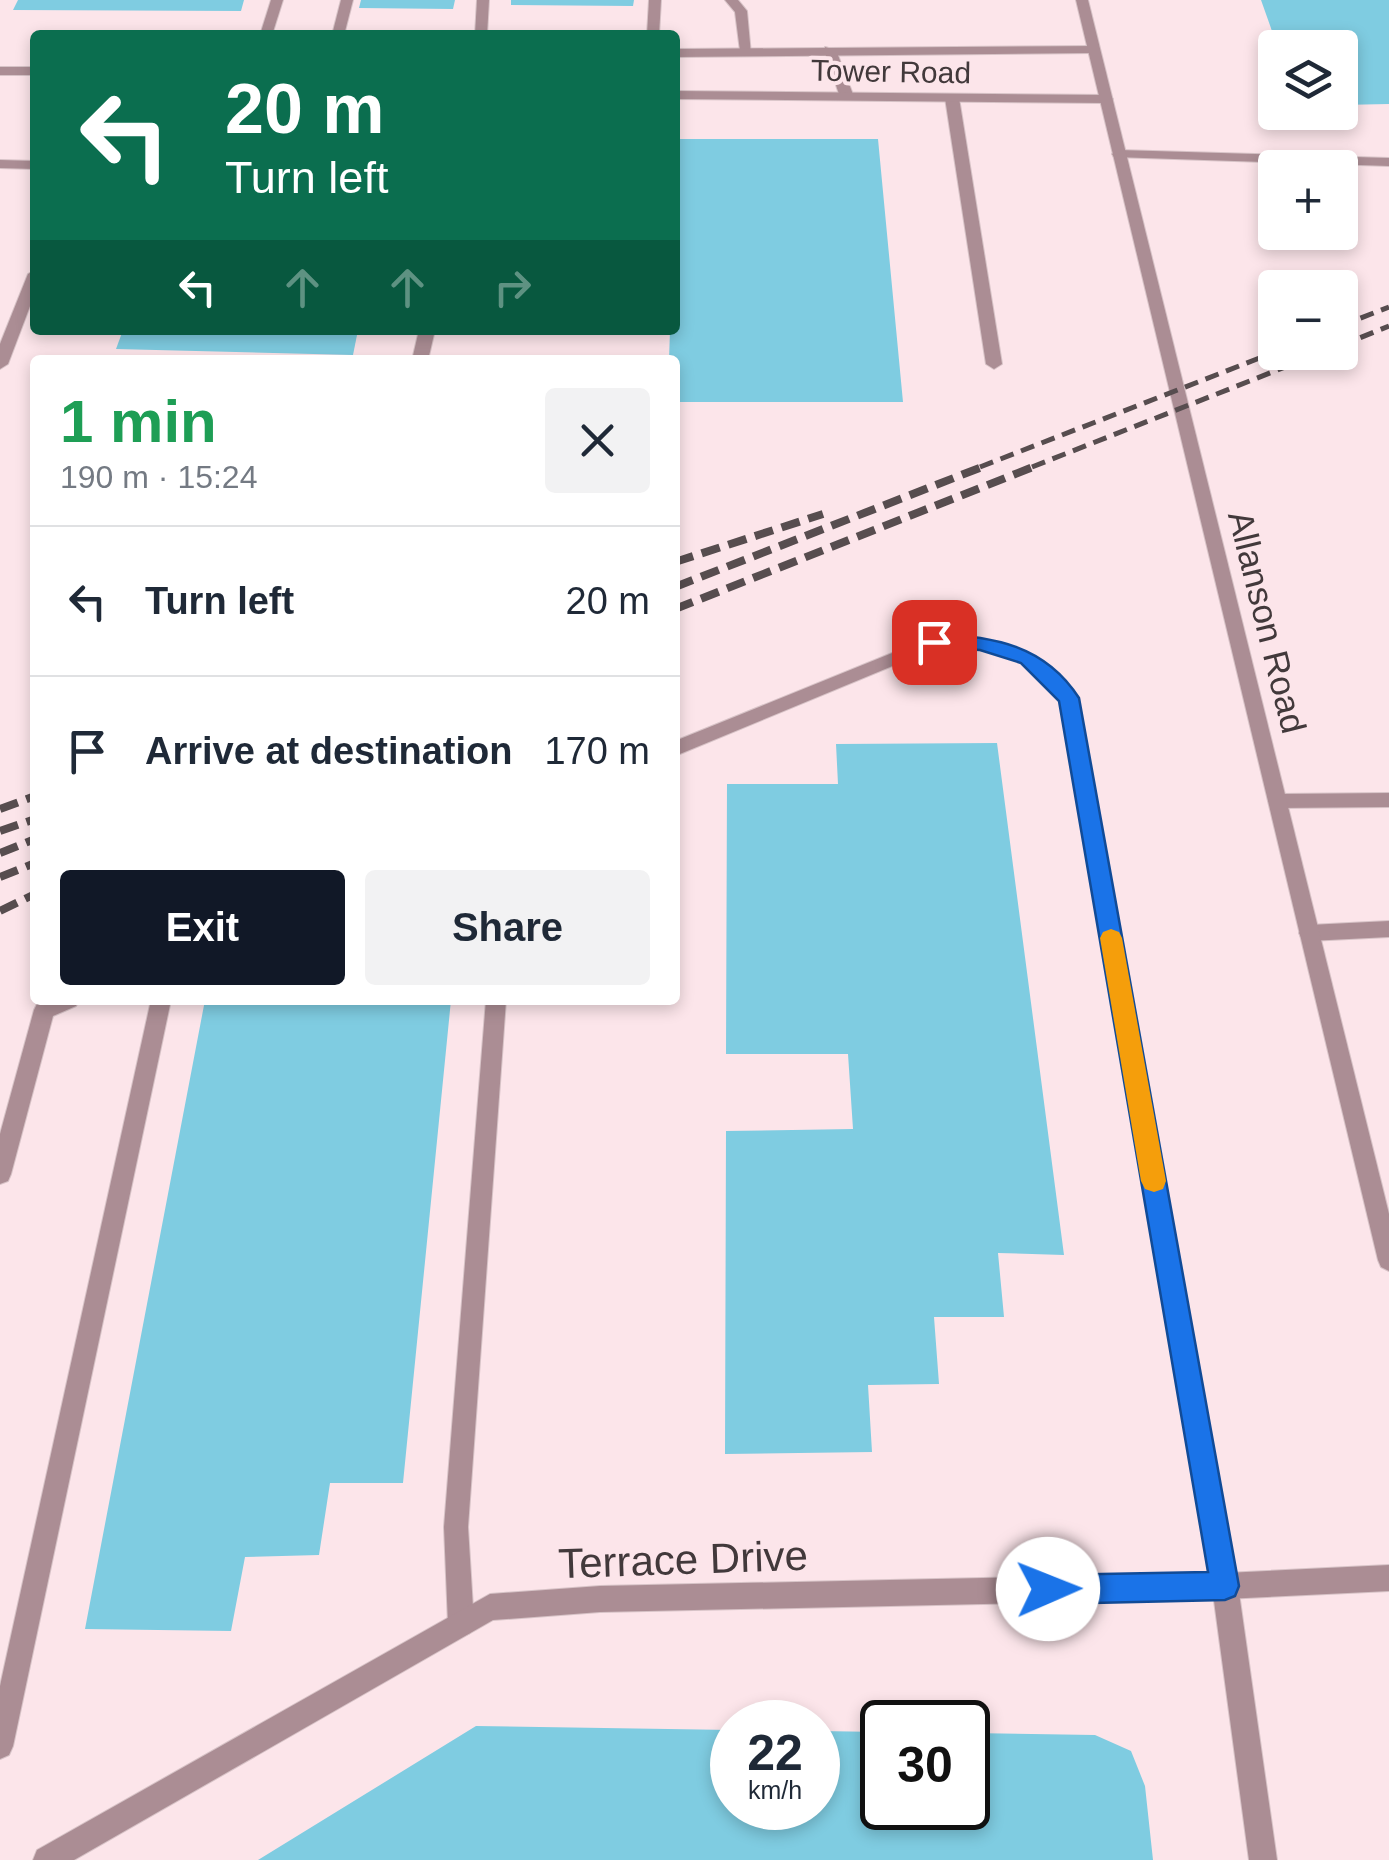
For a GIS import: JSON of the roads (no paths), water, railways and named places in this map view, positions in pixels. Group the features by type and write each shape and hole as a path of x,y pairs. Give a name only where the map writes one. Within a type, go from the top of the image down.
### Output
{"street":[{"path":"268,30 277,0"},
{"path":"339,30 348,0"},
{"path":"481,30 483,0"},
{"path":"653,30 655,0"},
{"path":"731,0 741,11 746,50"},
{"name":"Allanson Road","path":"1082,0 1389,1260"},
{"name":"Tower Road","path":"680,52 1093,49"},
{"path":"830,50 847,97"},
{"path":"0,71 30,71"},
{"name":"Tower Road","path":"680,95 1106,100"},
{"path":"952,98 994,364"},
{"path":"1120,154 1389,162"},
{"path":"0,164 30,165"},
{"path":"0,364 30,287"},
{"path":"680,748 934,642 980,643 1028,658 1069,698 1225,1586 1263,1860"},
{"path":"1277,801 1389,800"},
{"path":"1309,932 1389,929"},
{"path":"0,1174 44,1010 56,1005"},
{"path":"0,1746 160,1005"},
{"path":"461,1624 456,1526 496,1005"},
{"name":"Terrace Drive","path":"47,1860 490,1607 600,1598 1225,1586 1389,1578"}],"railway":[{"path":"1358,319 1389,307"},
{"path":"1358,339 1389,326"},
{"path":"980,467 1258,359"},
{"path":"1032,467 1277,370"},
{"path":"680,585 987,465"},
{"path":"680,607 1038,465"},
{"path":"680,560 823,514"},
{"path":"0,809 30,798"},
{"path":"0,831 30,821"},
{"path":"0,853 30,841"},
{"path":"0,877 30,865"},
{"path":"0,911 30,896"}]}
